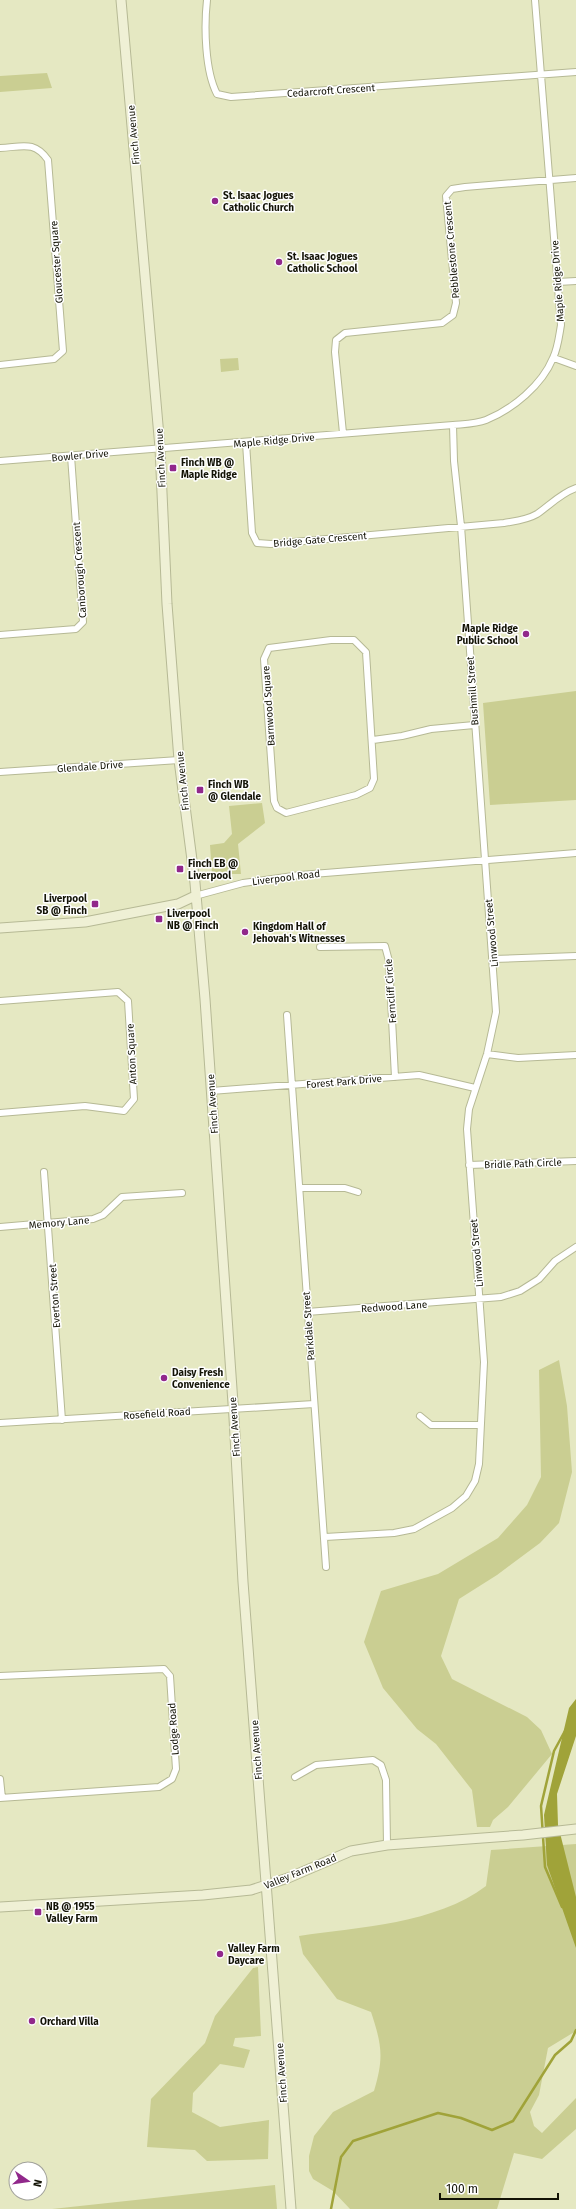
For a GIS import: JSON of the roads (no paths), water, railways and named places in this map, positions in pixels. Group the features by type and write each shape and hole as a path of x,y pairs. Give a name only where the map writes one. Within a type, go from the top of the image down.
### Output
{"main road":[{"name":"Finch Avenue","path":"121,0 160,448 167,604 179,760 195,896 211,1091 233,1409 243,1582 291,2209"},
{"name":"Liverpool Road","path":"0,928 85,922 178,904 195,896"},
{"name":"Valley Farm Road","path":"0,1907 203,1895 251,1890 267,1886 351,1851 387,1845 523,1835 576,1829"}],"street":[{"name":"Cedarcroft Crescent","path":"207,0 205,16 210,82 217,94 231,97 576,72"},
{"name":"Maple Ridge Drive","path":"160,448 246,443 343,433 452,425 485,420 504,411 527,394 541,378 554,358 561,325 535,0"},
{"name":"Gloucester Square","path":"0,148 33,146 42,151 48,160 63,351 54,359 0,365"},
{"path":"549,181 576,178"},
{"name":"Pebblestone Crescent","path":"343,433 335,352 336,340 345,333 442,322 453,315 456,303 446,196 452,189 465,187 549,181"},
{"path":"558,282 576,281"},
{"path":"554,358 576,366"},
{"name":"Bushmill Street","path":"452,425 454,461 461,526 474,725 485,860"},
{"name":"Bridge Gate Crescent","path":"246,443 252,533 257,543 270,544 461,526"},
{"name":"Bowler Drive","path":"0,461 160,448"},
{"name":"Canborough Crescent","path":"0,635 76,629 83,622 70,456"},
{"path":"461,526 504,523 526,519 537,514 568,491 576,488"},
{"name":"Barnwood Square","path":"331,640 354,640 361,645 366,652 373,740 374,779 370,788 356,795 286,813 277,808 274,802 264,660 269,648 331,640"},
{"path":"373,740 402,736 431,729 474,725"},
{"name":"Glendale Drive","path":"0,772 179,760"},
{"name":"Liverpool Road","path":"195,896 243,883 300,875 576,853"},
{"name":"Linwood Street","path":"325,1537 394,1533 414,1528 452,1508 466,1496 474,1481 479,1464 484,1362 467,1129 469,1109 487,1054 496,1012 494,960 485,860"},
{"name":"Ferncliff Circle","path":"320,947 385,946 389,961 395,1077"},
{"path":"494,960 576,956"},
{"name":"Anton Square","path":"0,1000 118,992 128,1001 134,1099 124,1111 85,1106 0,1113"},
{"path":"287,1015 292,1085"},
{"path":"487,1054 518,1058 576,1055"},
{"name":"Forest Park Drive","path":"211,1091 419,1075 475,1088"},
{"name":"Parkdale Street","path":"292,1085 295,1151 300,1188 307,1312 325,1537 326,1567"},
{"name":"Bridle Path Circle","path":"469,1165 576,1161"},
{"name":"Everton Street","path":"44,1172 62,1420"},
{"path":"300,1188 345,1188 358,1192"},
{"name":"Memory Lane","path":"0,1227 94,1220 103,1215 122,1197 182,1193"},
{"path":"480,1300 501,1297 520,1291 539,1279 555,1261 576,1247"},
{"name":"Redwood Lane","path":"307,1312 480,1300"},
{"name":"Rosefield Road","path":"0,1423 314,1404"},
{"path":"420,1416 431,1425 480,1425"},
{"name":"Lodge Road","path":"0,1676 164,1668 170,1676 176,1769 172,1779 159,1787 1,1798"},
{"path":"295,1777 316,1764 373,1760 381,1765 386,1780 387,1845"},
{"path":"0,1779 1,1798"}],"waterway":[{"path":"562,1907 545,1867 541,1806 554,1751 566,1729"},
{"path":"331,2209 341,2157 353,2141 438,2113 461,2118 492,2130 513,2121 555,2055 571,2041 576,2030"}],"place":[{"name":"St. Isaac Jogues Catholic Church","path":"215,201"},
{"name":"St. Isaac Jogues Catholic School","path":"279,262"},
{"name":"Finch WB @ Maple Ridge","path":"173,468"},
{"name":"Maple Ridge Public School","path":"526,634"},
{"name":"Finch WB @ Glendale","path":"200,790"},
{"name":"Finch EB @ Liverpool","path":"180,869"},
{"name":"Liverpool SB @ Finch","path":"95,904"},
{"name":"Liverpool NB @ Finch","path":"159,919"},
{"name":"Kingdom Hall of Jehovah's Witnesses","path":"245,932"},
{"name":"Daisy Fresh Convenience","path":"164,1378"},
{"name":"NB @ 1955 Valley Farm","path":"38,1912"},
{"name":"Valley Farm Daycare","path":"220,1954"},
{"name":"Orchard Villa","path":"32,2021"}]}
